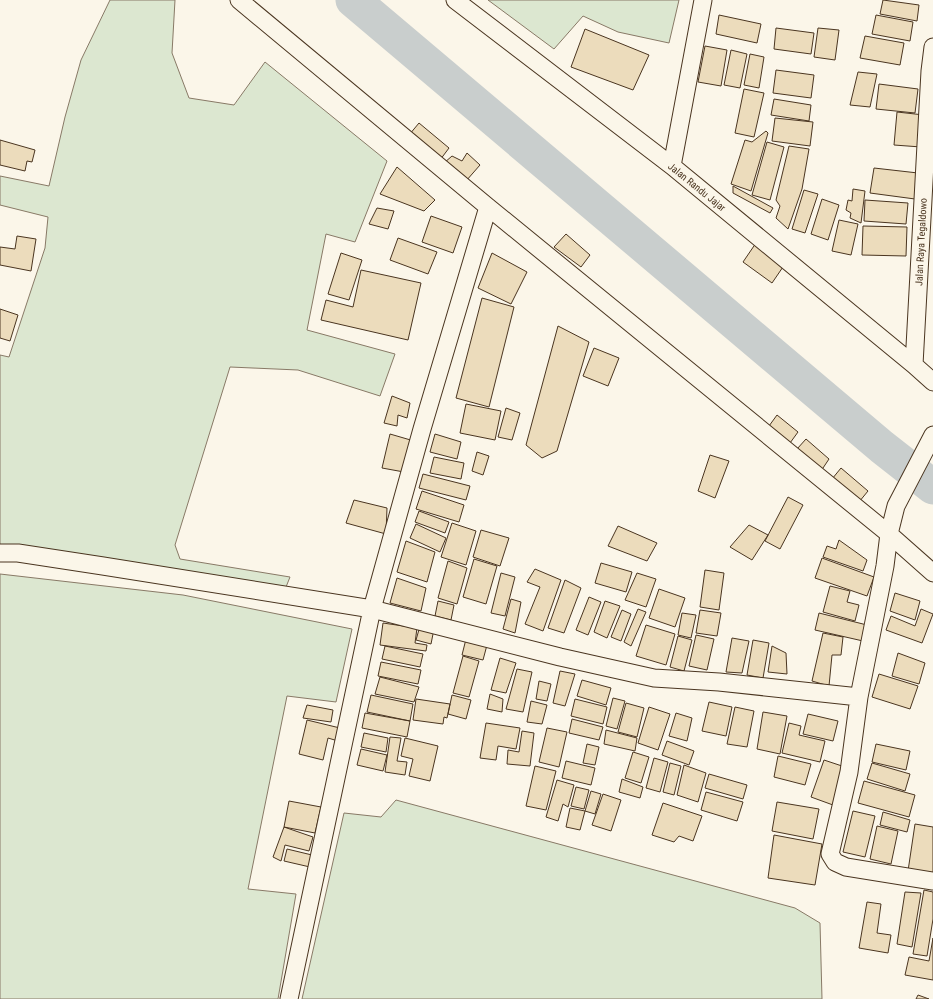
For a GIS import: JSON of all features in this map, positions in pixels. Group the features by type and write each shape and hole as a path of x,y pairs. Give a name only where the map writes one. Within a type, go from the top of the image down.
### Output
{"street":[{"path":"239,0 488,207 890,534 933,573"},
{"name":"Jalan Randu Jajar","path":"455,0 672,166 933,382"},
{"path":"672,166 703,0"},
{"name":"Jalan Raya Tegaldowo","path":"914,365 933,48"},
{"path":"289,999 372,609 488,207"},
{"path":"933,435 896,506 859,697 849,772 830,854 835,862 846,867 933,881"},
{"path":"0,553 18,553 372,609 560,657 654,678 719,682 859,697"}],"green space":[{"path":"110,0 175,0 172,53 189,98 234,105 265,62 387,161 355,242 326,234 307,330 395,354 380,396 298,370 230,367 175,545 180,559 290,577 284,592 0,545 0,355 9,357 45,248 48,217 0,205 0,176 49,186 65,117 81,60"},
{"path":"488,0 679,0 669,43 618,32 583,16 554,49"},
{"path":"0,574 183,595 352,629 336,702 287,696 248,889 296,894 278,999 0,999"},
{"path":"396,800 795,908 820,923 822,999 302,999 344,813 381,817"}],"building":[{"path":"883,0 919,5 917,21 880,14"},
{"path":"719,15 761,24 757,43 716,34"},
{"path":"876,15 913,22 910,41 872,34"},
{"path":"776,28 814,33 811,54 774,49"},
{"path":"818,28 839,30 835,60 814,57"},
{"path":"585,29 649,55 633,90 571,67"},
{"path":"865,36 904,43 900,65 860,58"},
{"path":"705,46 727,50 721,86 698,82"},
{"path":"731,50 747,54 740,88 724,85"},
{"path":"750,54 764,57 759,88 744,85"},
{"path":"776,70 814,75 811,98 773,93"},
{"path":"858,72 877,74 870,107 850,105"},
{"path":"879,84 918,89 915,113 876,109"},
{"path":"744,89 764,93 754,137 735,133"},
{"path":"774,99 811,105 809,121 771,115"},
{"path":"897,112 924,115 921,147 894,145"},
{"path":"775,118 813,122 810,146 772,141"},
{"path":"419,123 449,148 440,160 409,135"},
{"path":"766,131 768,133 751,191 731,184 745,140 752,142"},
{"path":"0,140 35,150 32,162 27,161 25,171 0,165"},
{"path":"767,142 784,147 770,200 752,195"},
{"path":"789,146 809,149 802,189 788,229 776,218 780,206 776,200"},
{"path":"467,153 480,165 466,181 444,163 452,156 462,161"},
{"path":"397,167 435,200 424,211 380,194"},
{"path":"874,168 918,173 915,199 870,193"},
{"path":"733,186 773,208 770,213 733,193"},
{"path":"853,189 865,191 861,223 850,218 851,213 846,210 848,200 852,201"},
{"path":"804,190 818,194 805,233 792,229"},
{"path":"822,199 839,205 828,240 811,234"},
{"path":"865,200 908,203 906,224 864,221"},
{"path":"377,208 394,211 388,229 369,224"},
{"path":"431,216 462,227 453,253 422,242"},
{"path":"839,220 858,224 851,255 832,251"},
{"path":"863,226 907,227 906,256 862,255"},
{"path":"566,234 590,255 581,267 554,247"},
{"path":"17,236 36,239 31,271 0,265 0,247 15,249"},
{"path":"398,238 437,252 428,274 390,260"},
{"path":"756,243 785,264 772,283 743,262"},
{"path":"341,253 362,260 349,300 328,294"},
{"path":"492,253 527,272 511,304 478,288"},
{"path":"361,270 421,283 408,340 321,320 326,300 353,307"},
{"path":"482,298 514,307 489,407 456,398"},
{"path":"0,309 18,315 10,341 0,338"},
{"path":"558,326 589,342 557,451 542,458 526,445"},
{"path":"594,348 619,358 608,386 583,376"},
{"path":"392,396 410,403 407,418 398,415 397,426 384,423"},
{"path":"466,404 501,411 495,440 460,433"},
{"path":"506,408 520,413 512,440 498,437"},
{"path":"777,415 798,432 790,443 769,426"},
{"path":"390,434 414,441 404,472 382,468"},
{"path":"435,434 461,442 457,459 430,452"},
{"path":"806,439 829,459 821,471 797,449"},
{"path":"477,452 489,456 483,475 472,471"},
{"path":"710,455 729,461 715,498 698,491"},
{"path":"434,457 464,463 461,479 430,473"},
{"path":"841,468 868,491 859,502 832,479"},
{"path":"423,474 470,486 466,500 419,488"},
{"path":"422,491 464,505 459,522 416,509"},
{"path":"788,497 803,505 780,549 765,541"},
{"path":"354,500 387,508 386,534 346,523"},
{"path":"419,511 449,522 445,533 415,522"},
{"path":"452,523 476,531 466,565 441,557"},
{"path":"416,524 446,538 440,552 410,538"},
{"path":"749,525 768,535 752,560 730,547"},
{"path":"618,526 657,543 647,561 608,546"},
{"path":"481,530 509,538 500,566 473,557"},
{"path":"839,540 867,560 863,571 823,557 827,546 836,549"},
{"path":"406,541 435,552 427,582 397,572"},
{"path":"822,558 874,577 867,596 815,578"},
{"path":"474,559 497,566 486,604 463,597"},
{"path":"448,561 467,568 457,604 438,598"},
{"path":"601,563 632,572 626,592 595,583"},
{"path":"535,569 561,580 543,631 525,624 540,587 527,582"},
{"path":"705,570 724,573 719,610 700,607"},
{"path":"501,573 515,577 505,616 491,613"},
{"path":"637,573 656,579 646,607 625,600"},
{"path":"397,578 426,588 421,611 390,603"},
{"path":"565,580 581,588 564,633 548,628"},
{"path":"830,586 850,591 847,602 859,605 855,621 823,612"},
{"path":"659,589 685,598 675,627 649,618"},
{"path":"895,593 920,601 915,620 890,611"},
{"path":"589,597 601,602 588,635 576,630"},
{"path":"511,599 521,602 515,633 503,629"},
{"path":"438,601 454,605 451,620 435,616"},
{"path":"605,601 620,606 607,638 594,632"},
{"path":"638,609 646,612 631,646 624,642"},
{"path":"921,609 933,614 922,643 886,630 891,616 915,626"},
{"path":"622,610 631,614 621,641 611,637"},
{"path":"700,610 721,613 717,636 696,633"},
{"path":"682,613 696,615 691,638 678,635"},
{"path":"819,613 867,625 863,641 815,630"},
{"path":"383,623 417,628 415,643 427,645 426,651 380,645"},
{"path":"646,625 675,634 666,665 636,656"},
{"path":"420,626 434,629 431,644 416,640"},
{"path":"823,633 843,637 841,655 832,655 829,686 812,681"},
{"path":"696,635 714,639 707,670 689,666"},
{"path":"678,636 692,640 684,671 670,667"},
{"path":"732,638 749,641 742,673 726,672"},
{"path":"466,639 487,645 483,660 462,655"},
{"path":"753,640 769,643 763,678 747,675"},
{"path":"385,646 423,654 420,667 382,659"},
{"path":"772,646 786,653 787,674 768,672"},
{"path":"898,653 925,663 919,684 892,676"},
{"path":"463,656 479,661 469,697 453,693"},
{"path":"500,658 516,663 506,693 491,690"},
{"path":"381,662 421,670 418,684 378,676"},
{"path":"517,669 532,672 523,712 506,709"},
{"path":"560,671 575,674 565,706 553,703"},
{"path":"879,674 918,686 910,709 872,697"},
{"path":"380,677 419,687 414,702 375,694"},
{"path":"582,680 611,688 606,705 577,696"},
{"path":"539,681 551,684 547,701 536,699"},
{"path":"490,694 503,699 502,712 487,709"},
{"path":"371,695 413,704 410,721 367,712"},
{"path":"452,695 471,700 466,719 448,714"},
{"path":"613,698 625,701 617,729 606,726"},
{"path":"416,699 450,704 447,718 444,717 443,724 413,720"},
{"path":"575,699 607,707 603,724 571,716"},
{"path":"531,701 547,705 542,724 527,722"},
{"path":"709,702 732,707 726,736 702,731"},
{"path":"626,703 644,708 637,737 618,732"},
{"path":"307,705 333,710 331,722 303,718"},
{"path":"649,707 670,714 658,750 638,743"},
{"path":"735,707 754,711 747,747 727,744"},
{"path":"763,712 787,716 780,754 757,749"},
{"path":"365,713 410,721 407,737 362,728"},
{"path":"676,713 692,718 687,741 669,736"},
{"path":"808,714 838,721 833,741 803,734"},
{"path":"572,719 603,727 599,740 569,733"},
{"path":"307,720 340,728 338,741 328,738 323,760 299,754"},
{"path":"486,723 520,728 516,749 498,746 496,760 480,758"},
{"path":"789,723 801,726 799,735 825,741 820,762 782,753"},
{"path":"547,728 567,732 559,767 539,762"},
{"path":"606,730 637,738 635,751 604,744"},
{"path":"522,731 534,733 530,766 507,764 508,750 519,752"},
{"path":"364,733 388,738 386,752 361,747"},
{"path":"390,737 401,738 397,761 407,762 405,775 385,772"},
{"path":"405,738 438,746 430,781 409,776 413,759 401,756"},
{"path":"667,741 694,751 689,765 662,755"},
{"path":"587,744 599,747 595,765 583,763"},
{"path":"876,744 910,751 906,770 872,762"},
{"path":"361,749 387,755 383,771 357,765"},
{"path":"633,752 649,757 641,783 625,778"},
{"path":"778,756 811,764 805,785 774,777"},
{"path":"654,758 668,762 660,792 646,788"},
{"path":"824,760 845,767 833,805 811,797"},
{"path":"566,761 595,768 591,785 562,778"},
{"path":"670,763 681,766 674,795 663,792"},
{"path":"872,763 910,774 905,791 867,779"},
{"path":"684,765 706,773 698,802 677,795"},
{"path":"535,766 556,771 546,810 526,806"},
{"path":"709,774 747,785 743,799 705,788"},
{"path":"622,779 643,787 640,798 619,792"},
{"path":"557,780 574,785 568,807 563,804 558,821 546,817"},
{"path":"864,781 915,795 909,817 858,803"},
{"path":"576,787 589,790 584,809 571,806"},
{"path":"591,791 601,794 595,814 585,811"},
{"path":"706,792 743,802 737,821 701,810"},
{"path":"603,794 621,800 611,831 592,825"},
{"path":"289,801 321,807 315,833 284,827"},
{"path":"777,802 819,809 813,839 772,831"},
{"path":"663,803 702,816 693,841 679,836 674,842 652,835"},
{"path":"570,808 585,811 580,830 566,827"},
{"path":"853,811 875,816 865,857 843,852"},
{"path":"883,812 910,820 907,832 880,825"},
{"path":"915,824 933,827 933,875 908,871"},
{"path":"877,826 898,831 891,864 870,859"},
{"path":"284,827 313,837 309,851 285,845 281,861 273,857"},
{"path":"774,835 822,844 815,885 768,878"},
{"path":"287,849 312,855 310,867 284,861"},
{"path":"924,890 933,892 933,919 927,956 913,954"},
{"path":"905,892 921,893 912,947 897,944"},
{"path":"867,902 881,904 877,933 891,935 888,953 859,948"},
{"path":"933,938 933,980 905,975 909,957 929,961"},
{"path":"918,995 929,999 916,999"}],"waterway":[{"path":"353,0 882,447 933,487"}]}
